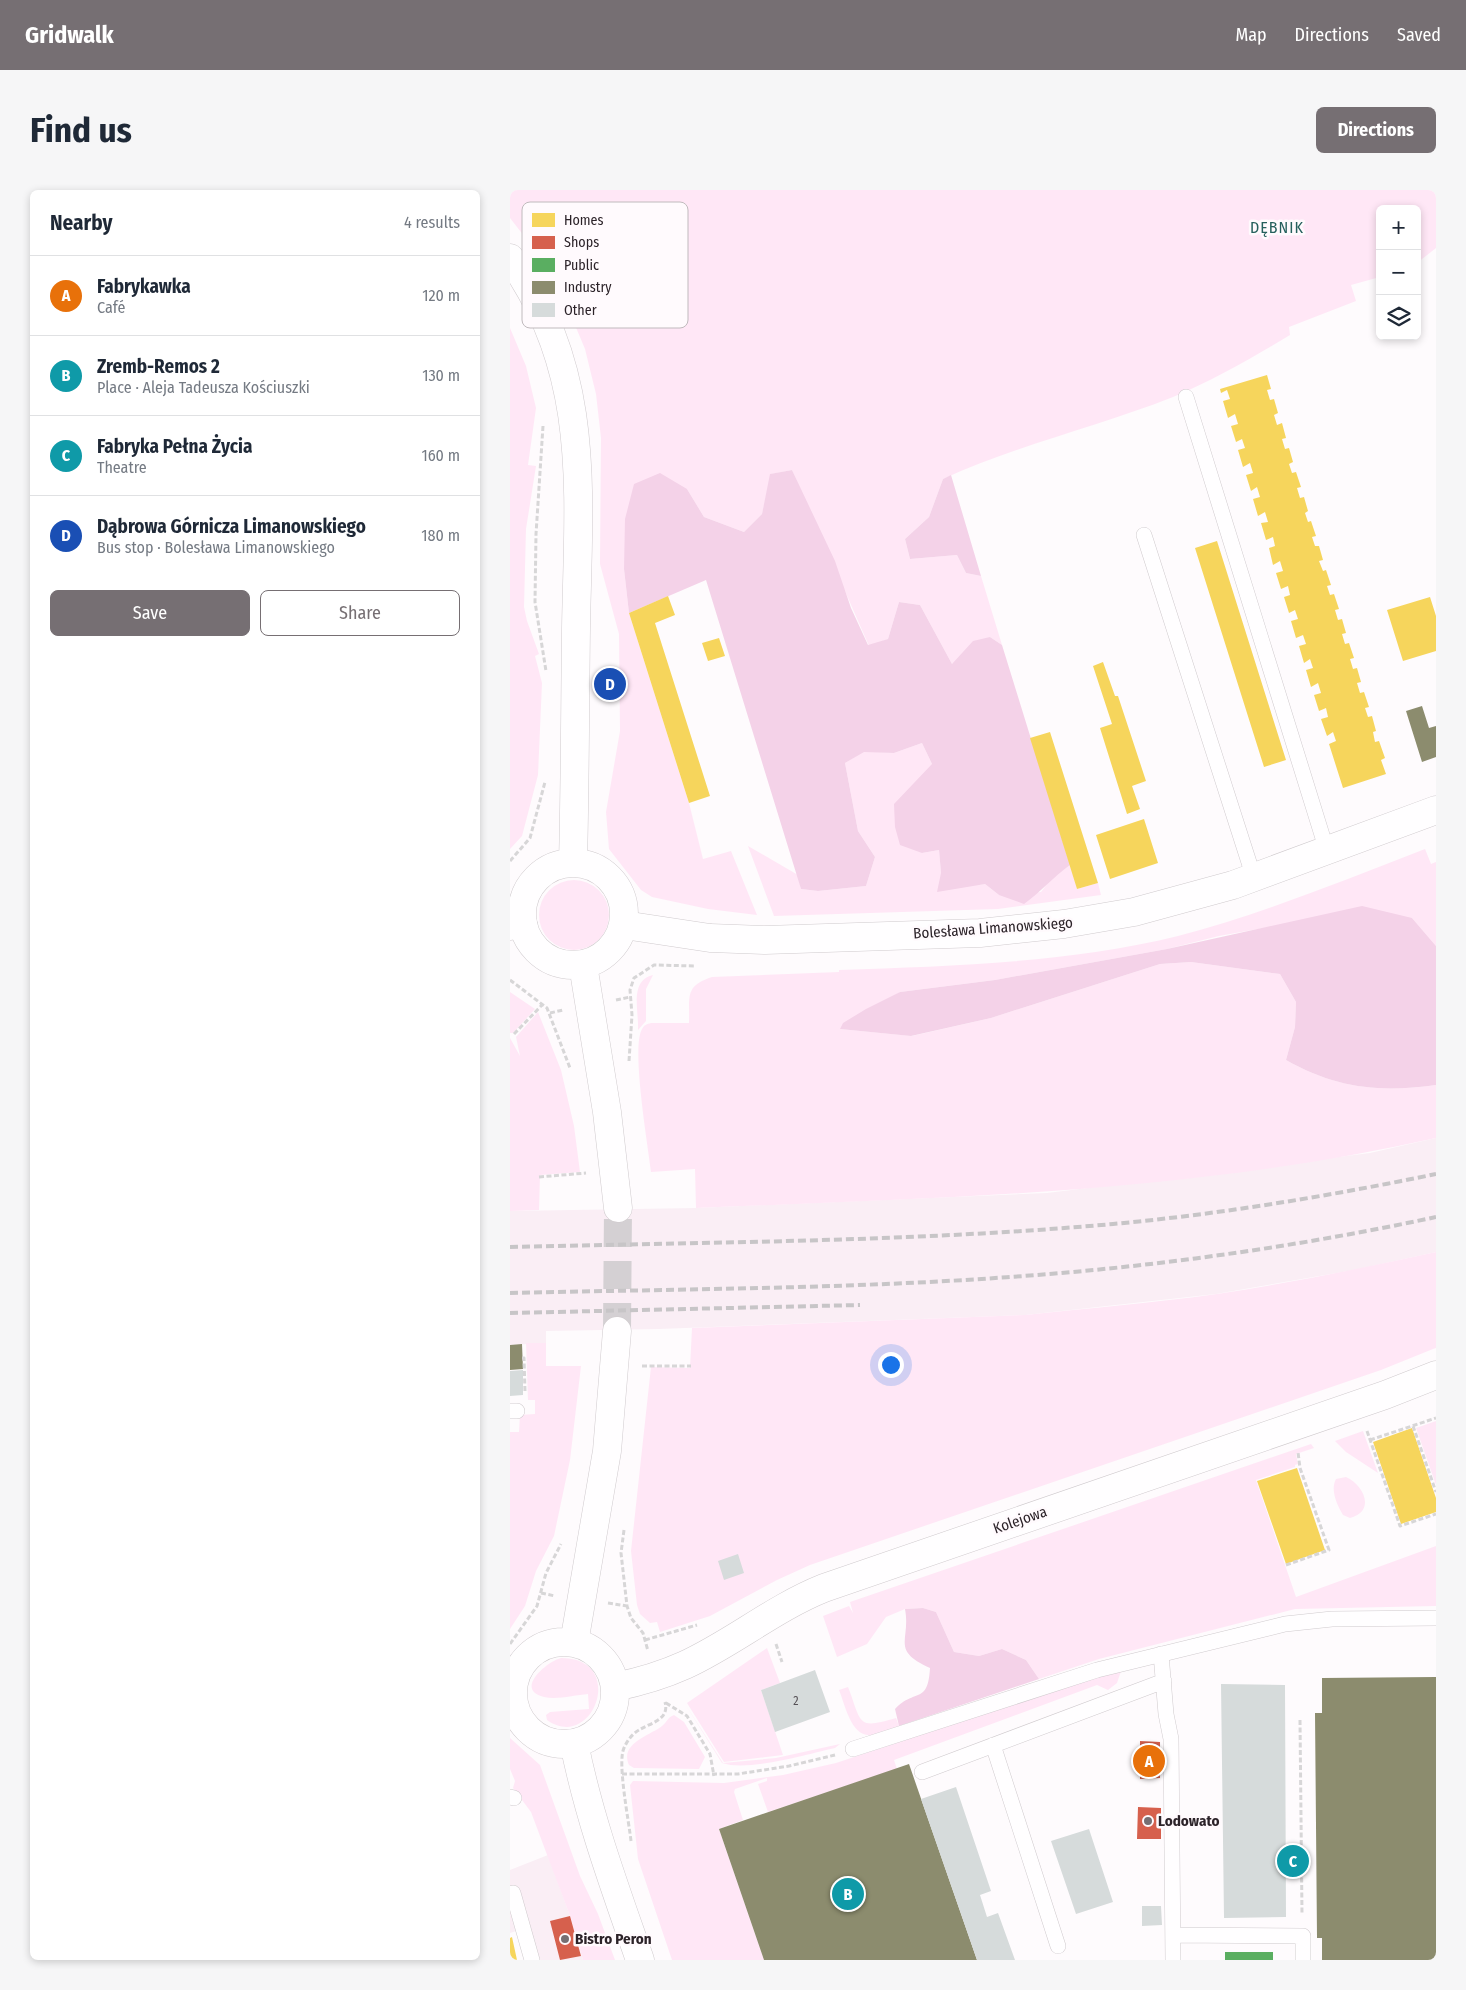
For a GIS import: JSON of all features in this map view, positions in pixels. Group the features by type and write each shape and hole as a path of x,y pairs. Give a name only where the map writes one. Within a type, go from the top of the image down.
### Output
{"street":[{"path":"510,258 522,277"},
{"path":"550,328 566,378 576,437 578,502 573,863"},
{"name":"Bolesława Limanowskiego","path":"624,925 676,934 735,939 997,931 1064,924 1125,914 1202,894 1254,878 1436,810"},
{"path":"573,863 594,867 613,881 624,903 624,925 620,937 601,958 583,964 556,963 540,954 517,925 523,903 535,880 554,866 573,863"},
{"path":"583,964 610,1130 618,1208"},
{"path":"574,1643 607,1452 617,1331"},
{"name":"Kolejowa","path":"615,1687 656,1676 686,1664 782,1608 824,1588 1378,1398 1436,1375"},
{"path":"556,1642 586,1646 604,1661 612,1674 615,1687 614,1706 602,1727 590,1737 574,1743 553,1742 533,1733 519,1717 512,1693 516,1675 528,1657 546,1645 556,1642"},
{"path":"574,1743 598,1839 640,1960"}],"lane":[{"path":"1186,397 1327,851"},
{"path":"1144,535 1254,878"},
{"path":"853,1749 1051,1683 1161,1654 1301,1621 1436,1618"},
{"path":"1161,1654 1166,1714 1171,1739 1173,1960"},
{"path":"922,1772 1164,1681"},
{"path":"993,1745 1058,1946"},
{"path":"510,1894 513,1893 532,1960"},
{"path":"1173,1935 1303,1936 1303,1960"}],"path":[{"path":"544,417 536,534 535,602 548,680"},
{"path":"510,862 530,838 546,776"},
{"path":"611,1001 630,997 634,978 654,965 700,966"},
{"path":"510,980 543,1004 550,1013 567,1009"},
{"path":"514,1034 543,1004"},
{"path":"539,1177 581,1174"},
{"path":"640,1375 642,1356"},
{"path":"514,1411 517,1398 525,1398 524,1358 522,1358"},
{"path":"641,1366 691,1366"},
{"path":"1370,1440 1436,1418"},
{"path":"1413,1426 1436,1492"},
{"path":"1366,1430 1400,1526 1436,1514"},
{"path":"1286,1565 1329,1550 1300,1468 1298,1453"},
{"path":"624,1526 621,1553 627,1606 632,1618 644,1636 649,1655"},
{"path":"510,1644 535,1609 546,1573 564,1539"},
{"path":"541,1593 558,1596"},
{"path":"605,1603 627,1606"},
{"path":"775,1643 782,1662"},
{"path":"631,1845 622,1774 622,1757 625,1747 636,1732 660,1719 666,1709 665,1701 687,1716 710,1754 714,1776"},
{"path":"1300,1720 1302,1917"},
{"path":"622,1774 714,1776 789,1766 853,1749"}],"shaded area":[{"path":"510,190 1436,190 1436,248 1421,260 1421,205 1376,205 1376,278 1351,285 1356,301 1289,327 1290,335 1233,368 1173,397 999,456 943,479 929,517 905,539 910,559 957,555 966,573 981,576 1002,645 990,637 952,664 920,605 899,602 888,639 869,646 792,470 771,474 762,514 744,532 704,517 687,489 624,569 629,613 689,803 703,859 731,851 757,915 708,909 652,897 641,890 609,849 606,812 620,731 619,634 600,564 601,438 596,394 585,349 576,328 688,328 688,202 522,202 522,233 510,218"},
{"path":"510,328 526,366 536,408 528,465 536,466 526,529 524,607 539,654 535,656 542,683 538,775 522,836 510,849"},
{"path":"792,470 835,561 851,608 868,645 888,639 899,602 920,605 952,664 973,641 990,637 1002,645 1070,865 1024,904 999,895 985,884 937,892 941,873 939,850 922,853 900,845 895,827 894,804 932,764 922,743 894,753 864,752 845,763 858,831 875,857 866,886 818,891 801,889 706,580 629,613 624,569 625,519 634,484 660,473 687,489 704,517 744,532 762,514 770,474"},
{"path":"951,475 981,576 966,573 957,555 910,559 905,539 929,517 943,479"},
{"path":"922,743 932,764 922,853 939,850 941,873 966,886 985,884 999,895 1041,892 1051,879 1070,865 1077,889 1098,883 1101,895 998,909 774,916 748,846 798,875 801,889 818,891 866,886 875,857 858,831 845,763 864,751 894,753"},
{"path":"1425,849 1431,864 1436,862 1436,946 1412,918 1275,926 1219,936 1167,949 995,980 900,992 840,1029 912,1036 991,1018 1160,964 1191,962 1280,974 1296,1002 1295,1027 1286,1060 1323,1077 1359,1086 1396,1088 1436,1085 1436,1138 1345,1156 1253,1171 1160,1182 1068,1190 882,1201 696,1208 695,1169 651,1172 639,1075 639,1039 642,1029 651,1023 689,1023 690,994 697,984 703,980 712,977 1010,962 1052,958 1136,945 1178,936 1241,917 1303,896"},
{"path":"574,880 587,883 599,890 606,902 609,915 606,928 599,940 587,947 574,950 561,947 549,940 542,928 539,915 542,902 549,890 561,883"},
{"path":"1362,906 1412,918 1436,946 1436,1085 1396,1088 1358,1086 1323,1077 1286,1060 1295,1027 1296,1002 1280,974 1191,962 1160,964 991,1018 911,1036 840,1029 843,1023 900,992 995,980 1167,949"},
{"path":"653,975 646,989 646,1021 638,1030 638,990 646,978"},
{"path":"510,992 535,1009 513,1033 510,1033"},
{"path":"538,1012 561,1070 574,1126 580,1172 540,1175 539,1210 510,1211 510,1038 520,1056 516,1037"},
{"path":"1436,1138 1436,1252 1354,1270 1216,1294 1025,1315 659,1329 546,1331 546,1343 510,1345 510,1211 696,1208 1047,1193 1370,1153"},
{"path":"1436,1252 1436,1348 1381,1370 810,1565 777,1580 710,1616 660,1632 657,1622 650,1623 640,1614 637,1605 631,1551 651,1367 690,1368 692,1328 1025,1315 1244,1290"},
{"path":"526,1343 546,1343 546,1366 581,1366 570,1460 554,1536 536,1571 525,1606 510,1629 510,1432 519,1432 520,1415 535,1414 535,1400 528,1400"},
{"path":"1436,1421 1436,1485 1416,1428"},
{"path":"1363,1431 1378,1473 1346,1452 1335,1441"},
{"path":"1311,1444 1314,1448 1296,1454 1298,1464 1295,1467 1256,1480 1296,1597 1436,1546 1436,1606 1295,1609 1099,1659 1039,1679 1026,1660 1002,1649 979,1656 954,1652 936,1612 923,1608 905,1609 886,1617 867,1644 837,1657 823,1616 849,1606 853,1613 850,1602"},
{"path":"1346,1477 1358,1486 1362,1492 1365,1504 1363,1510 1358,1515 1350,1518 1343,1515 1334,1493 1336,1479"},
{"path":"923,1608 936,1612 954,1652 979,1656 1002,1649 1026,1660 1039,1679 899,1726 895,1709 923,1692 929,1680 930,1668 910,1656 905,1644 905,1609"},
{"path":"767,1648 780,1683 761,1690 783,1755 724,1762 687,1703"},
{"path":"561,1658 582,1662 594,1672 598,1686 596,1701 589,1715 578,1724 564,1727 547,1720 546,1715 550,1712 589,1709 588,1694 549,1698 536,1693 532,1689 532,1683 541,1670"},
{"path":"1121,1671 1117,1683 1108,1690 1097,1685 894,1760 897,1769 768,1812 758,1784 767,1781 767,1778 735,1789 734,1792 743,1820 719,1829 764,1960 672,1960 638,1859 630,1785 633,1781 724,1783 783,1775 836,1763 1107,1673"},
{"path":"848,1687 862,1720 867,1723 874,1723 896,1718 899,1726 872,1735 865,1735 859,1731 850,1719 839,1690"},
{"path":"685,1704 723,1763 776,1758 840,1744 835,1748 762,1764 733,1765 722,1763"},
{"path":"674,1715 684,1722 705,1757 699,1769 634,1768 629,1765 627,1757 632,1745 662,1726"},
{"path":"510,1738 540,1765 580,1876 598,1914 615,1960 583,1960 570,1916 531,1812 513,1788 515,1781 510,1769"},
{"path":"548,1855 570,1916 583,1960 532,1960 525,1928 510,1933 510,1870"}],"building: Homes":[{"path":"1267,375 1271,389 1267,390 1270,400 1274,399 1278,413 1274,415 1277,425 1282,423 1286,438 1282,439 1285,449 1289,448 1293,462 1289,464 1292,473 1296,472 1301,487 1297,488 1300,498 1304,497 1308,511 1305,513 1308,522 1311,521 1316,536 1312,537 1315,546 1319,546 1323,560 1319,561 1323,571 1326,570 1331,585 1327,586 1330,595 1334,594 1339,609 1335,610 1338,620 1342,619 1346,633 1342,634 1345,644 1349,643 1354,658 1350,659 1353,669 1357,668 1361,682 1357,683 1360,693 1364,692 1369,707 1365,708 1368,717 1372,716 1376,731 1373,732 1375,742 1379,741 1385,758 1381,760 1386,774 1343,788 1329,744 1336,741 1333,732 1327,736 1321,719 1328,717 1326,708 1319,711 1314,695 1321,693 1318,683 1311,687 1306,670 1313,668 1310,659 1304,663 1299,646 1306,644 1303,635 1296,638 1291,621 1298,619 1295,610 1289,613 1284,597 1290,595 1288,586 1281,589 1276,573 1283,571 1280,561 1273,565 1269,548 1275,546 1273,537 1266,540 1261,523 1268,522 1265,512 1258,516 1253,499 1260,497 1257,487 1251,491 1246,475 1253,473 1250,463 1243,467 1238,450 1245,448 1242,439 1236,442 1231,426 1238,424 1235,414 1228,418 1223,401 1230,399 1227,390 1221,393 1220,389"},
{"path":"1217,541 1286,760 1264,767 1195,548"},
{"path":"668,596 675,615 655,623 710,796 689,803 629,613"},
{"path":"1430,597 1436,616 1436,651 1403,661 1387,610"},
{"path":"719,638 725,656 708,661 702,643"},
{"path":"1103,662 1115,696 1118,696 1146,781 1132,786 1140,809 1127,814 1100,728 1112,724 1093,666"},
{"path":"1050,732 1098,883 1077,889 1030,738"},
{"path":"1144,819 1158,863 1110,879 1096,835"},
{"path":"1412,1428 1436,1498 1436,1512 1401,1524 1373,1442"},
{"path":"1297,1468 1325,1550 1286,1564 1257,1481"},
{"path":"512,1937 517,1960 510,1960 510,1938"}],"building: Shops":[{"path":"1140,1741 1160,1742 1160,1778 1140,1779"},
{"path":"1138,1807 1161,1808 1161,1839 1137,1839"},
{"name":"Bistro Peron","path":"570,1916 581,1956 560,1960 550,1921"}],"building: Public":[{"path":"1225,1952 1273,1952 1273,1960 1225,1960"}],"building: Industry":[{"path":"1422,706 1429,728 1436,726 1436,757 1422,762 1406,711"},
{"path":"522,1344 523,1369 510,1370 510,1345"},
{"path":"1436,1677 1436,1960 1322,1960 1322,1938 1317,1938 1315,1713 1322,1713 1322,1678"},
{"path":"909,1764 977,1960 764,1960 719,1829"}],"building: Other":[{"path":"523,1370 523,1395 510,1396 510,1371"},
{"path":"738,1554 744,1573 724,1580 718,1561"},
{"path":"815,1670 830,1712 775,1732 761,1690"},
{"path":"1221,1684 1285,1685 1286,1917 1224,1918"},
{"path":"956,1787 991,1891 980,1895 987,1917 998,1913 1015,1960 977,1960 921,1799"},
{"path":"1089,1829 1113,1902 1076,1914 1051,1841"},
{"path":"1142,1906 1161,1906 1162,1925 1142,1926"}],"tunnel":[{"path":"617,1331 618,1208"}],"railway":[{"path":"510,1247 887,1238 1038,1230 1153,1220 1234,1210 1356,1190 1436,1174"},
{"path":"510,1293 885,1284 1064,1273 1224,1255 1330,1238 1436,1217"},
{"path":"510,1313 860,1305"}],"place":[{"name":"Dąbrowa Górnicza Limanowskiego","path":"610,684"},
{"name":"Fabrykawka","path":"1149,1761"},
{"name":"Lodowato","path":"1148,1821"},
{"name":"Fabryka Pełna Życia","path":"1293,1861"},
{"name":"Zremb-Remos 2","path":"848,1894"},
{"name":"Bistro Peron","path":"565,1939"}],"district":[{"name":"DĘBNIK","path":"1277,227"}]}
